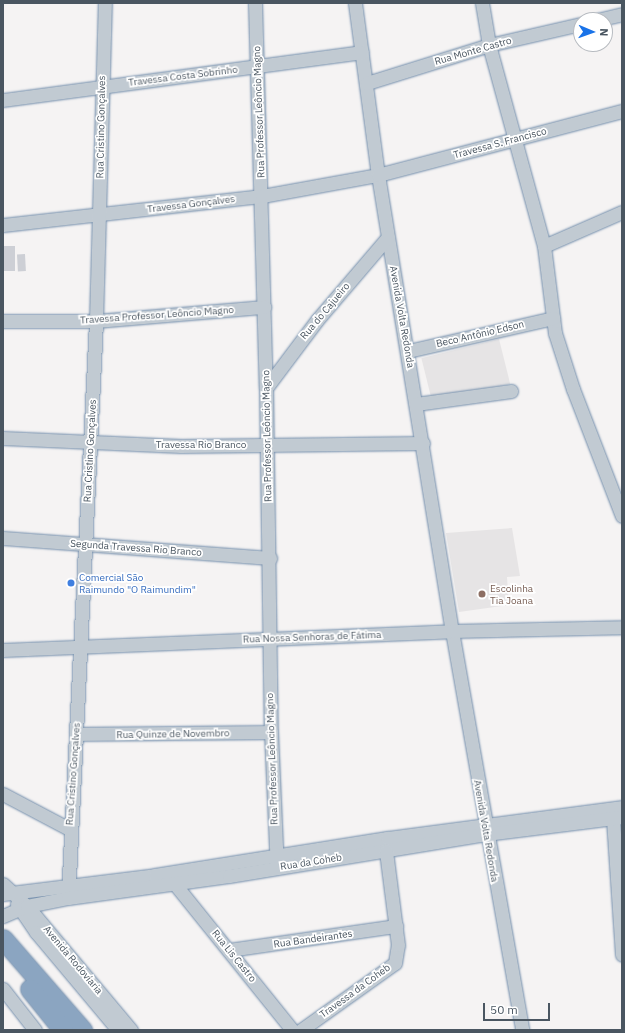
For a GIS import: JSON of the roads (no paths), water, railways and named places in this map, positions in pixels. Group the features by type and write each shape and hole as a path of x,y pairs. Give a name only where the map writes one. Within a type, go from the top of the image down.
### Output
{"highway":[{"path":"3,939 82,1030"},
{"path":"3,958 63,1030"}],"street":[{"name":"Rua Cristino Gonçalves","path":"68,892 69,829 76,734 91,444 105,3"},
{"name":"Rua Professor Leôncio Magno","path":"255,3 262,196 266,446 270,558 269,639 276,862"},
{"name":"Avenida Volta Redonda","path":"355,3 367,83 378,175 408,351 482,830 515,1030"},
{"path":"482,3 489,45 544,246 553,318 568,375 622,516"},
{"name":"Rua Monte Castro","path":"367,83 489,45 573,26"},
{"name":"Travessa Costa Sobrinho","path":"3,100 362,52"},
{"name":"Travessa S. Francisco","path":"378,175 514,138 622,111"},
{"name":"Travessa Gonçalves","path":"3,225 262,196 378,175"},
{"path":"544,246 622,212"},
{"name":"Rua do Cajueiro","path":"266,388 318,320 388,237"},
{"name":"Travessa Professor Leôncio Magno","path":"3,321 96,321 264,307"},
{"name":"Beco Antônio Edson","path":"408,351 553,318"},
{"path":"416,404 511,391"},
{"name":"Travessa Rio Branco","path":"3,438 91,444 266,446 422,444"},
{"name":"Segunda Travessa Rio Branco","path":"3,538 270,558"},
{"name":"Rua Nossa Senhoras de Fátima","path":"3,650 452,631 622,628"},
{"name":"Rua Quinze de Novembro","path":"76,734 271,732"},
{"path":"3,794 69,829"},
{"name":"Rua da Coheb","path":"3,916 23,907 68,892 276,862 622,808"},
{"path":"618,818 622,955"},
{"name":"Rua da Coheb","path":"6,890 68,892 174,884 276,862 386,851 482,830 618,818"},
{"name":"Avenida Volta Redonda","path":"482,830 522,1030"},
{"name":"Travessa da Coheb","path":"301,1030 395,963 398,954 396,926 386,851"},
{"name":"Rua Lis Castro","path":"174,884 229,950 292,1030"},
{"name":"Avenida Rodovíaria","path":"6,890 23,907 131,1030"},
{"path":"23,907 118,1030"},
{"name":"Rua Bandeirantes","path":"229,950 396,926"},
{"path":"3,989 35,1030"}],"place":[{"name":"Comercial São Raimundo \"O Raimundim\"","path":"71,583"},
{"name":"Escolinha Tia Joana","path":"482,594"}]}
